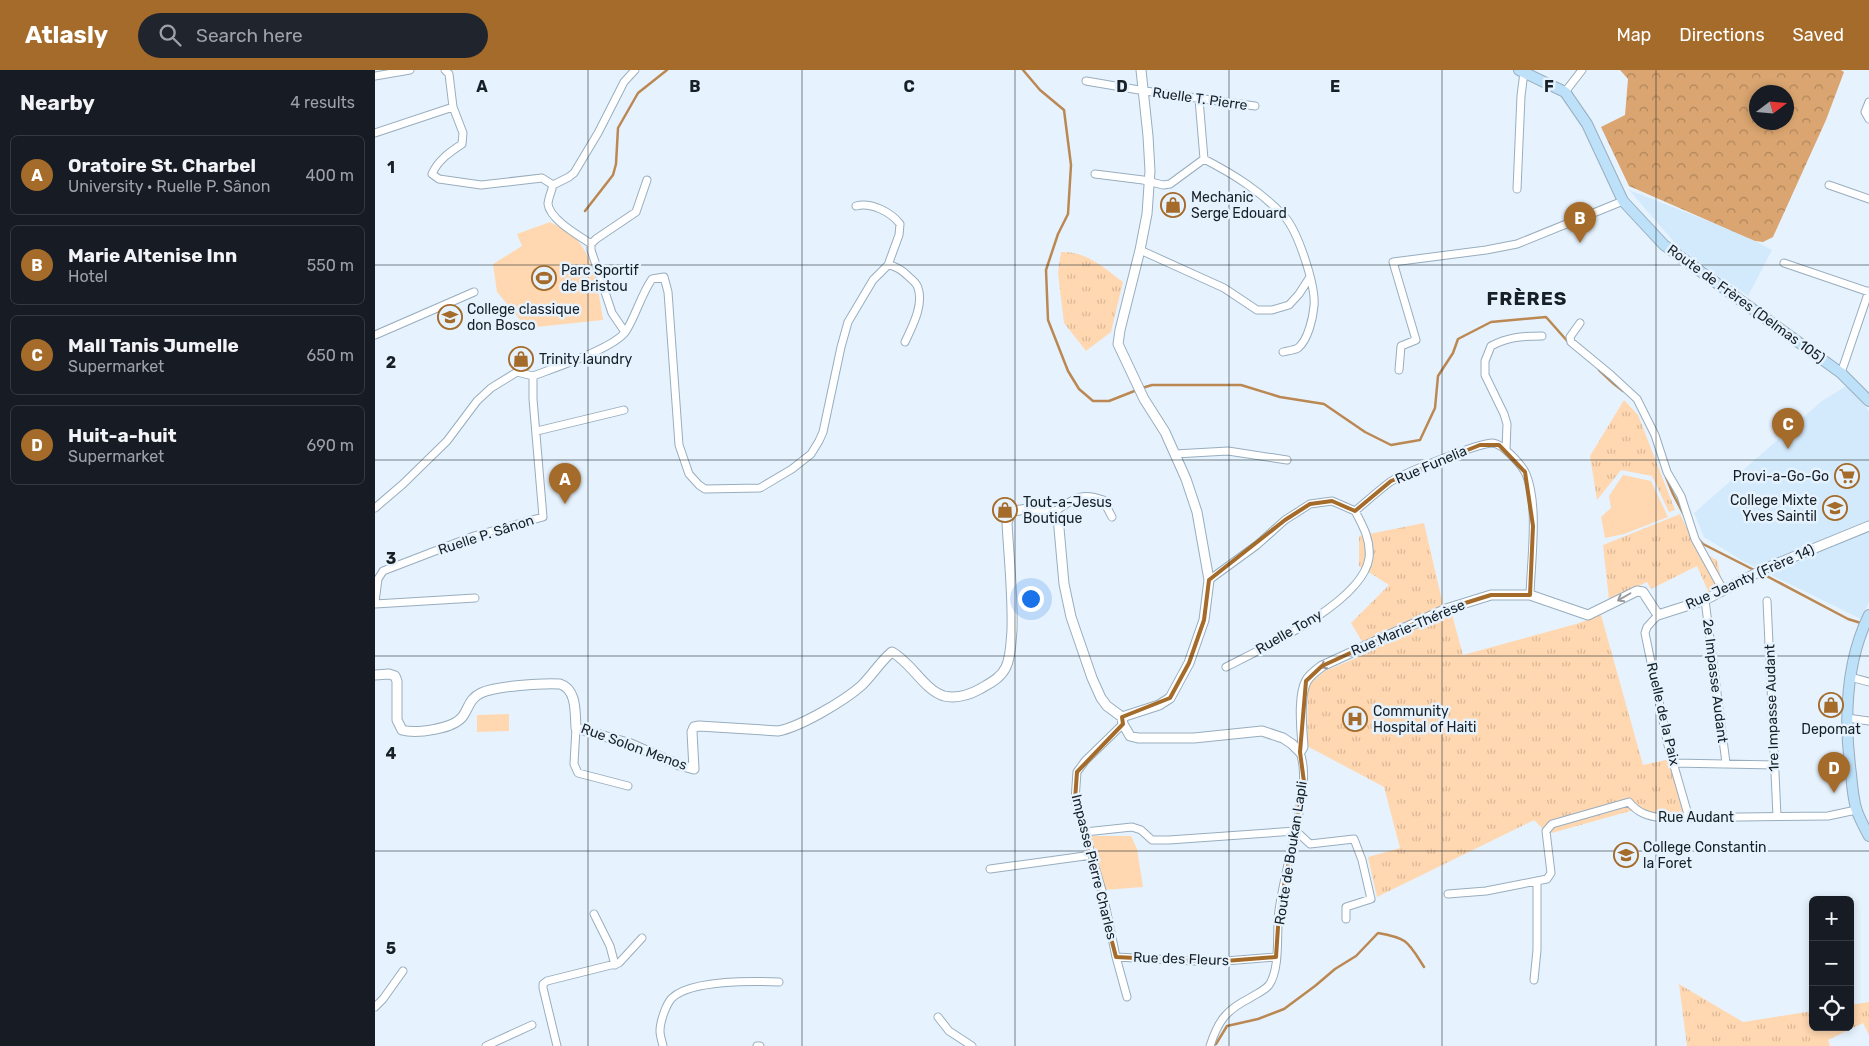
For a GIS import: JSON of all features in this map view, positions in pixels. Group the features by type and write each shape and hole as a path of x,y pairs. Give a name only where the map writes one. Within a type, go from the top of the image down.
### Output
{"main road":[{"name":"Route de Frères (Delmas 105)","path":"1521,71 1565,92 1587,124 1623,201 1664,245 1841,373 1869,401"},
{"path":"1868,616 1862,630 1850,677 1847,695 1847,718 1849,762 1857,810 1869,836"}],"street":[{"path":"375,76 410,70"},
{"path":"445,70 449,74 453,107 463,133 462,144 444,157 435,167 432,174 439,179 481,185 542,178 553,185"},
{"path":"591,244 559,220 550,210 548,203 553,185 574,173 598,133 624,82 635,70"},
{"path":"1123,721 1170,698 1189,663 1204,620 1209,580 1197,512 1175,454 1165,432 1144,398 1118,344 1147,214 1149,136 1141,70"},
{"path":"1565,92 1582,70"},
{"path":"1517,189 1521,71"},
{"name":"Ruelle T. Pierre","path":"1086,81 1255,106"},
{"path":"1199,99 1204,159"},
{"path":"1869,102 1865,112 1869,119"},
{"path":"375,134 453,107"},
{"path":"1095,174 1149,182 1163,186 1170,184 1204,159"},
{"path":"1204,159 1239,177 1263,196 1286,218 1299,241 1310,277 1315,305 1308,334 1298,348 1283,352"},
{"path":"625,332 612,313 591,250 591,244 636,212 647,180"},
{"path":"1829,185 1869,199"},
{"path":"1399,370 1401,346 1416,340 1393,262 1517,244 1623,201"},
{"path":"375,508 403,484 447,441 477,401 491,388 517,372 533,376 597,350 618,339 625,332 652,279 664,277 668,292 679,444 689,474 705,489 756,489 792,469 811,454 819,442 848,322 873,280 887,265 899,236 900,224 897,219 876,207 865,204 857,206"},
{"path":"1140,250 1224,288 1257,310 1272,310 1289,304 1299,294 1310,277"},
{"path":"1784,263 1869,291 1841,373"},
{"path":"887,265 893,266 905,274 917,285 919,290 915,320 905,342"},
{"path":"375,335 473,292"},
{"path":"1579,323 1570,337 1571,342 1637,399 1655,435 1667,472 1681,496 1685,515 1695,539 1723,590"},
{"path":"1530,595 1533,526 1530,488 1525,472 1506,450 1507,424 1485,375 1485,361 1491,346 1503,339 1519,336 1542,336"},
{"name":"Ruelle P. Sânon","path":"375,603 378,579 383,571 474,536 543,517 533,399 533,376"},
{"path":"537,431 624,410"},
{"name":"Rue Funelia","path":"1355,511 1391,481 1465,450 1493,443 1506,450"},
{"path":"1175,454 1228,451 1287,460"},
{"path":"1112,517 1103,500 1085,495 1075,498 1054,512 1058,517 1064,584 1071,617 1101,698 1123,721 1130,736 1194,738 1262,731 1283,738 1300,752"},
{"path":"1209,580 1257,545 1285,520 1310,504 1332,500 1355,511"},
{"name":"Rue Solon Menos","path":"375,675 389,674 395,676 397,681 397,720 399,727 406,731 439,728 456,724 463,716 468,703 481,692 553,684 567,686 571,690 576,728 631,744 679,765 694,769 692,732 695,727 778,731 788,729 833,705 859,688 878,669 888,655 893,652 913,668 933,690 943,695 955,698 973,693 991,683 1001,675 1007,666 1011,643 1012,575 1007,524 1011,511 1048,509 1054,512"},
{"name":"Ruelle Tony","path":"1226,666 1260,650 1324,613 1357,584 1369,559 1368,536 1355,511"},
{"name":"Rue Jeanty (Frère 14)","path":"1658,615 1705,600 1766,568 1869,526"},
{"name":"Rue Marie-Thérèse","path":"1300,752 1303,748 1302,708 1306,681 1322,666 1446,609 1491,595 1530,595 1588,616 1633,592 1641,591 1658,615"},
{"path":"375,603 475,598"},
{"name":"2e Impasse Audant","path":"1705,600 1726,763"},
{"name":"1re Impasse Audant","path":"1767,600 1777,816"},
{"name":"Ruelle de la Paix","path":"1658,615 1647,627 1645,633 1668,745 1689,818"},
{"path":"1850,677 1869,682"},
{"path":"1847,718 1869,721"},
{"name":"Impasse Pierre Charles","path":"1123,721 1077,772 1075,800 1103,894 1116,957 1127,997"},
{"path":"576,728 574,764 578,773 628,786"},
{"name":"Route de Boukan Lapli","path":"1210,1046 1217,1025 1229,1011 1269,985 1274,973 1279,912 1304,782 1303,762 1300,752"},
{"path":"1674,763 1775,765"},
{"name":"Rue Audant","path":"1537,881 1547,879 1551,872 1546,831 1552,824 1629,802 1635,809 1647,816 1689,818 1828,816 1857,810"},
{"path":"1085,832 1132,827 1141,830 1152,840 1169,840 1296,831 1310,844 1354,838 1362,860 1371,899 1346,907 1347,919"},
{"path":"990,869 1092,855"},
{"path":"1448,894 1486,891 1537,881 1535,980"},
{"path":"595,914 610,946 615,965"},
{"path":"557,1046 543,984 547,981 615,965 623,961 642,938"},
{"name":"Rue des Fleurs","path":"1116,957 1213,962 1276,957"},
{"path":"375,1007 403,971"},
{"path":"663,1046 659,1032 661,1024 671,999 677,995 703,986 724,982 779,982"},
{"path":"938,1017 949,1031 972,1046"},
{"path":"486,1046 532,1025"}],"highlighted area":[{"path":"1480,445 1499,445 1525,472 1533,526 1530,595 1491,595 1446,609 1322,666 1306,681 1300,752 1304,782 1279,912 1276,957 1213,962 1116,957 1075,800 1077,772 1123,724 1122,717 1170,698 1189,663 1204,620 1209,580 1285,520 1310,504 1332,501 1355,511 1391,481"}],"shaded area":[{"path":"1629,190 1741,234 1772,250 1748,296 1680,249"},
{"path":"1848,385 1869,411 1869,602 1861,619 1743,561 1704,537 1694,513 1822,401"}],"green space":[{"path":"1620,70 1841,70 1844,72 1826,120 1773,237 1763,242 1755,241 1629,186 1601,127 1625,115 1628,79"},
{"name":"Parc Sportif de Bristou","path":"550,222 573,236 584,250 593,269 603,320 527,328 497,292 493,264 522,246 517,234"},
{"path":"1061,252 1070,252 1087,257 1123,282 1111,332 1086,351 1064,323 1058,273"},
{"path":"1624,400 1638,415 1675,510 1669,512 1652,476 1621,470 1597,500 1590,456"},
{"path":"1623,475 1651,481 1668,517 1624,534 1605,538 1601,517 1611,508 1609,496"},
{"path":"1680,514 1690,535 1698,546 1717,560 1723,587 1709,593 1697,566 1651,589 1647,582 1609,600 1603,545"},
{"path":"1424,523 1443,605 1363,643 1351,623 1389,585 1359,566 1359,536"},
{"path":"1451,611 1463,655 1576,624 1601,615 1643,765 1670,759 1683,814 1658,818 1634,810 1548,834 1534,820 1377,897 1368,857 1400,848 1384,787 1307,746 1308,685 1325,671 1356,658"},
{"path":"509,714 509,731 477,732 477,715"},
{"path":"1089,836 1131,836 1137,849 1143,887 1104,890"},
{"path":"1679,984 1743,1022 1809,1012 1809,1031 1847,1031 1828,1040 1830,1046 1687,1046"},
{"path":"1869,1002 1869,1035 1863,1023 1854,1027 1854,1004"}],"waterway":[{"path":"585,211 613,175 616,164 618,128 638,93 667,70"},
{"path":"1023,70 1040,90 1064,110 1071,165 1068,214 1058,234 1046,270 1048,320 1068,371 1079,389 1093,401 1109,401 1137,390"},
{"path":"1142,388 1152,385 1241,385 1280,397 1324,404 1365,432 1391,445 1420,440 1435,408 1438,376 1453,353 1458,339 1491,322 1546,317 1569,343"},
{"path":"1599,370 1623,391"},
{"path":"1666,477 1685,517"},
{"path":"1698,539 1703,544 1756,571"},
{"path":"1761,573 1848,619 1864,624"},
{"path":"1212,1046 1216,1044 1227,1026 1258,1019 1284,1009 1335,969 1356,956 1378,933 1402,939 1424,967"}],"place":[{"name":"Mechanic Serge Edouard","path":"1173,205"},
{"name":"Marie Altenise Inn","path":"1580,243"},
{"name":"Parc Sportif de Bristou","path":"544,278"},
{"name":"College classique don Bosco","path":"450,317"},
{"name":"Trinity laundry","path":"521,359"},
{"name":"Mall Tanis Jumelle","path":"1788,449"},
{"name":"Provi-a-Go-Go","path":"1847,476"},
{"name":"Oratoire St. Charbel","path":"565,504"},
{"name":"College Mixte Yves Saintil","path":"1835,508"},
{"name":"Tout-a-Jesus Boutique","path":"1005,510"},
{"name":"Depomat","path":"1831,705"},
{"name":"Community Hospital of Haiti","path":"1355,719"},
{"name":"Huit-a-huit","path":"1834,793"},
{"name":"College Constantin la Foret","path":"1626,855"}],"district":[{"name":"FRÈRES","path":"1527,298"}]}
